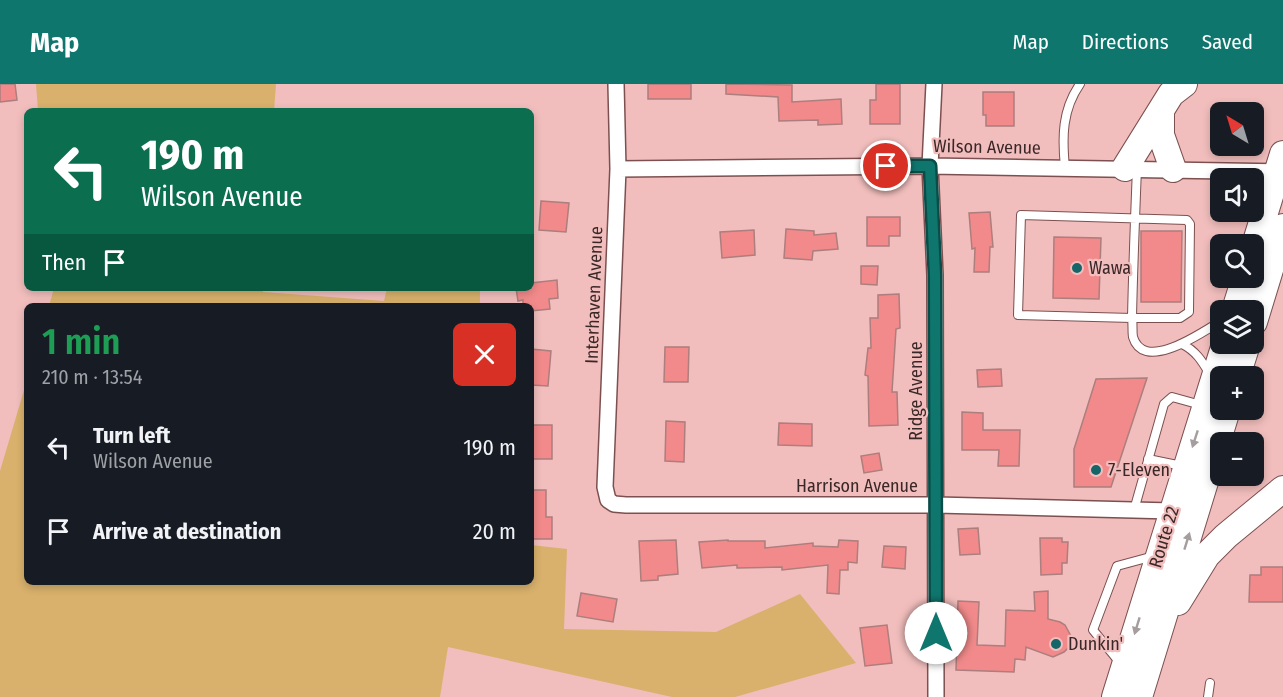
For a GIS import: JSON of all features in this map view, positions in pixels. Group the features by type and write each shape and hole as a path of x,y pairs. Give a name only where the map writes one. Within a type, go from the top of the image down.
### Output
{"highway":[{"path":"1131,168 1171,94 1184,84"},
{"path":"1161,111 1161,135 1173,169"},
{"path":"1259,234 1281,166"},
{"path":"1261,300 1283,227"},
{"name":"Route 22","path":"1115,697 1186,467 1210,420"},
{"path":"1139,697 1159,632 1213,420"},
{"path":"1159,632 1207,555 1226,536 1283,489"},
{"path":"1255,514 1283,514"}],"street":[{"name":"Interhaven Avenue","path":"614,504 608,500 604,487 618,169 616,84"},
{"name":"Ridge Avenue","path":"934,84 930,166 935,275 936,697"},
{"name":"Wilson Avenue","path":"618,169 930,166 1173,169 1281,166"},
{"name":"Harrison Avenue","path":"614,504 626,506 936,505 1172,511"}],"lane":[{"path":"1065,168 1063,123 1072,95 1080,84"},
{"path":"1131,168 1138,241 1138,275 1133,292 1133,338 1143,350 1162,351 1182,344 1210,327"},
{"path":"1020,215 1135,218 1187,220 1190,224 1186,258 1186,293 1189,312 1180,318 1017,315 1020,215"},
{"path":"1133,292 1142,292"},
{"path":"1182,344 1192,349 1210,366"},
{"path":"1134,510 1166,400 1172,397 1210,406"},
{"path":"1148,459 1186,467"},
{"path":"1124,667 1094,630 1117,566 1158,555"},
{"path":"1208,697 1210,683"}],"shaded area":[{"path":"36,84 276,84 274,108 38,108"},
{"path":"53,291 263,291 384,301 386,291 480,291 480,303 50,303"},
{"path":"24,390 24,585 534,585 534,545 567,549 564,629 716,632 800,594 856,663 735,697 672,697 448,647 440,697 0,697 0,471"}],"building":[{"path":"0,84 15,84 17,100 0,102"},
{"path":"648,84 691,84 691,99 648,99"},
{"path":"726,84 792,85 792,102 841,99 842,124 818,125 818,120 779,121 778,97 726,94"},
{"path":"876,84 900,84 900,124 870,124 870,100 876,100"},
{"path":"983,92 1014,92 1014,126 986,126 986,115 983,115"},
{"path":"541,201 569,203 566,232 539,230"},
{"path":"990,212 993,247 990,247 989,272 974,272 975,248 972,249 969,213"},
{"path":"867,217 900,217 900,236 889,236 889,246 867,246"},
{"path":"786,229 814,231 814,235 836,233 838,249 813,251 812,260 784,258"},
{"path":"754,230 755,255 722,258 720,232"},
{"path":"1141,231 1182,231 1181,302 1141,302"},
{"name":"Wawa","path":"1054,237 1101,238 1099,299 1053,298"},
{"path":"861,266 878,266 877,285 861,284"},
{"path":"557,280 558,298 549,299 550,309 534,311 534,303 518,301 516,291 534,291 534,283"},
{"path":"899,294 900,328 896,329 892,392 897,392 898,425 869,426 868,376 865,375 868,348 871,348 870,318 878,318 878,295"},
{"path":"665,347 689,347 688,382 664,382"},
{"path":"534,349 551,351 548,386 534,385"},
{"path":"1001,369 1002,386 978,387 977,370"},
{"path":"1147,378 1111,487 1074,487 1074,449 1096,379"},
{"path":"962,412 983,413 983,430 1020,430 1019,466 998,466 999,450 962,450"},
{"path":"666,421 685,422 684,462 665,461"},
{"path":"779,423 812,424 812,446 778,445"},
{"path":"534,425 552,425 552,459 534,459"},
{"path":"879,453 882,470 864,473 861,456"},
{"path":"534,490 546,490 546,517 552,517 552,539 534,539"},
{"path":"978,528 980,554 960,555 958,529"},
{"path":"1040,538 1062,538 1062,542 1068,542 1067,563 1062,563 1062,574 1041,575"},
{"path":"676,540 678,574 658,576 658,580 641,581 639,541"},
{"path":"839,540 858,541 857,563 848,562 848,570 840,570 839,594 827,593 828,565 782,570 782,567 737,568 737,565 702,568 699,542 765,541 765,548 813,543 813,546 838,547"},
{"path":"884,546 906,547 905,569 882,567"},
{"path":"1261,567 1283,567 1283,602 1249,602 1250,575 1261,575"},
{"path":"1048,591 1048,619 1065,625 1071,636 1068,648 1064,652 1053,657 1026,647 1025,660 1015,659 1014,672 956,670 958,601 979,602 977,645 1005,646 1006,610 1035,611 1034,592"},
{"path":"581,593 617,599 613,622 577,616"},
{"path":"887,625 892,663 865,666 860,628"}],"place":[{"name":"Wawa","path":"1077,268"},
{"name":"7-Eleven","path":"1096,470"},
{"name":"Dunkin'","path":"1056,644"}],"route":[{"path":"886,166 930,166 935,275 936,633"}]}
